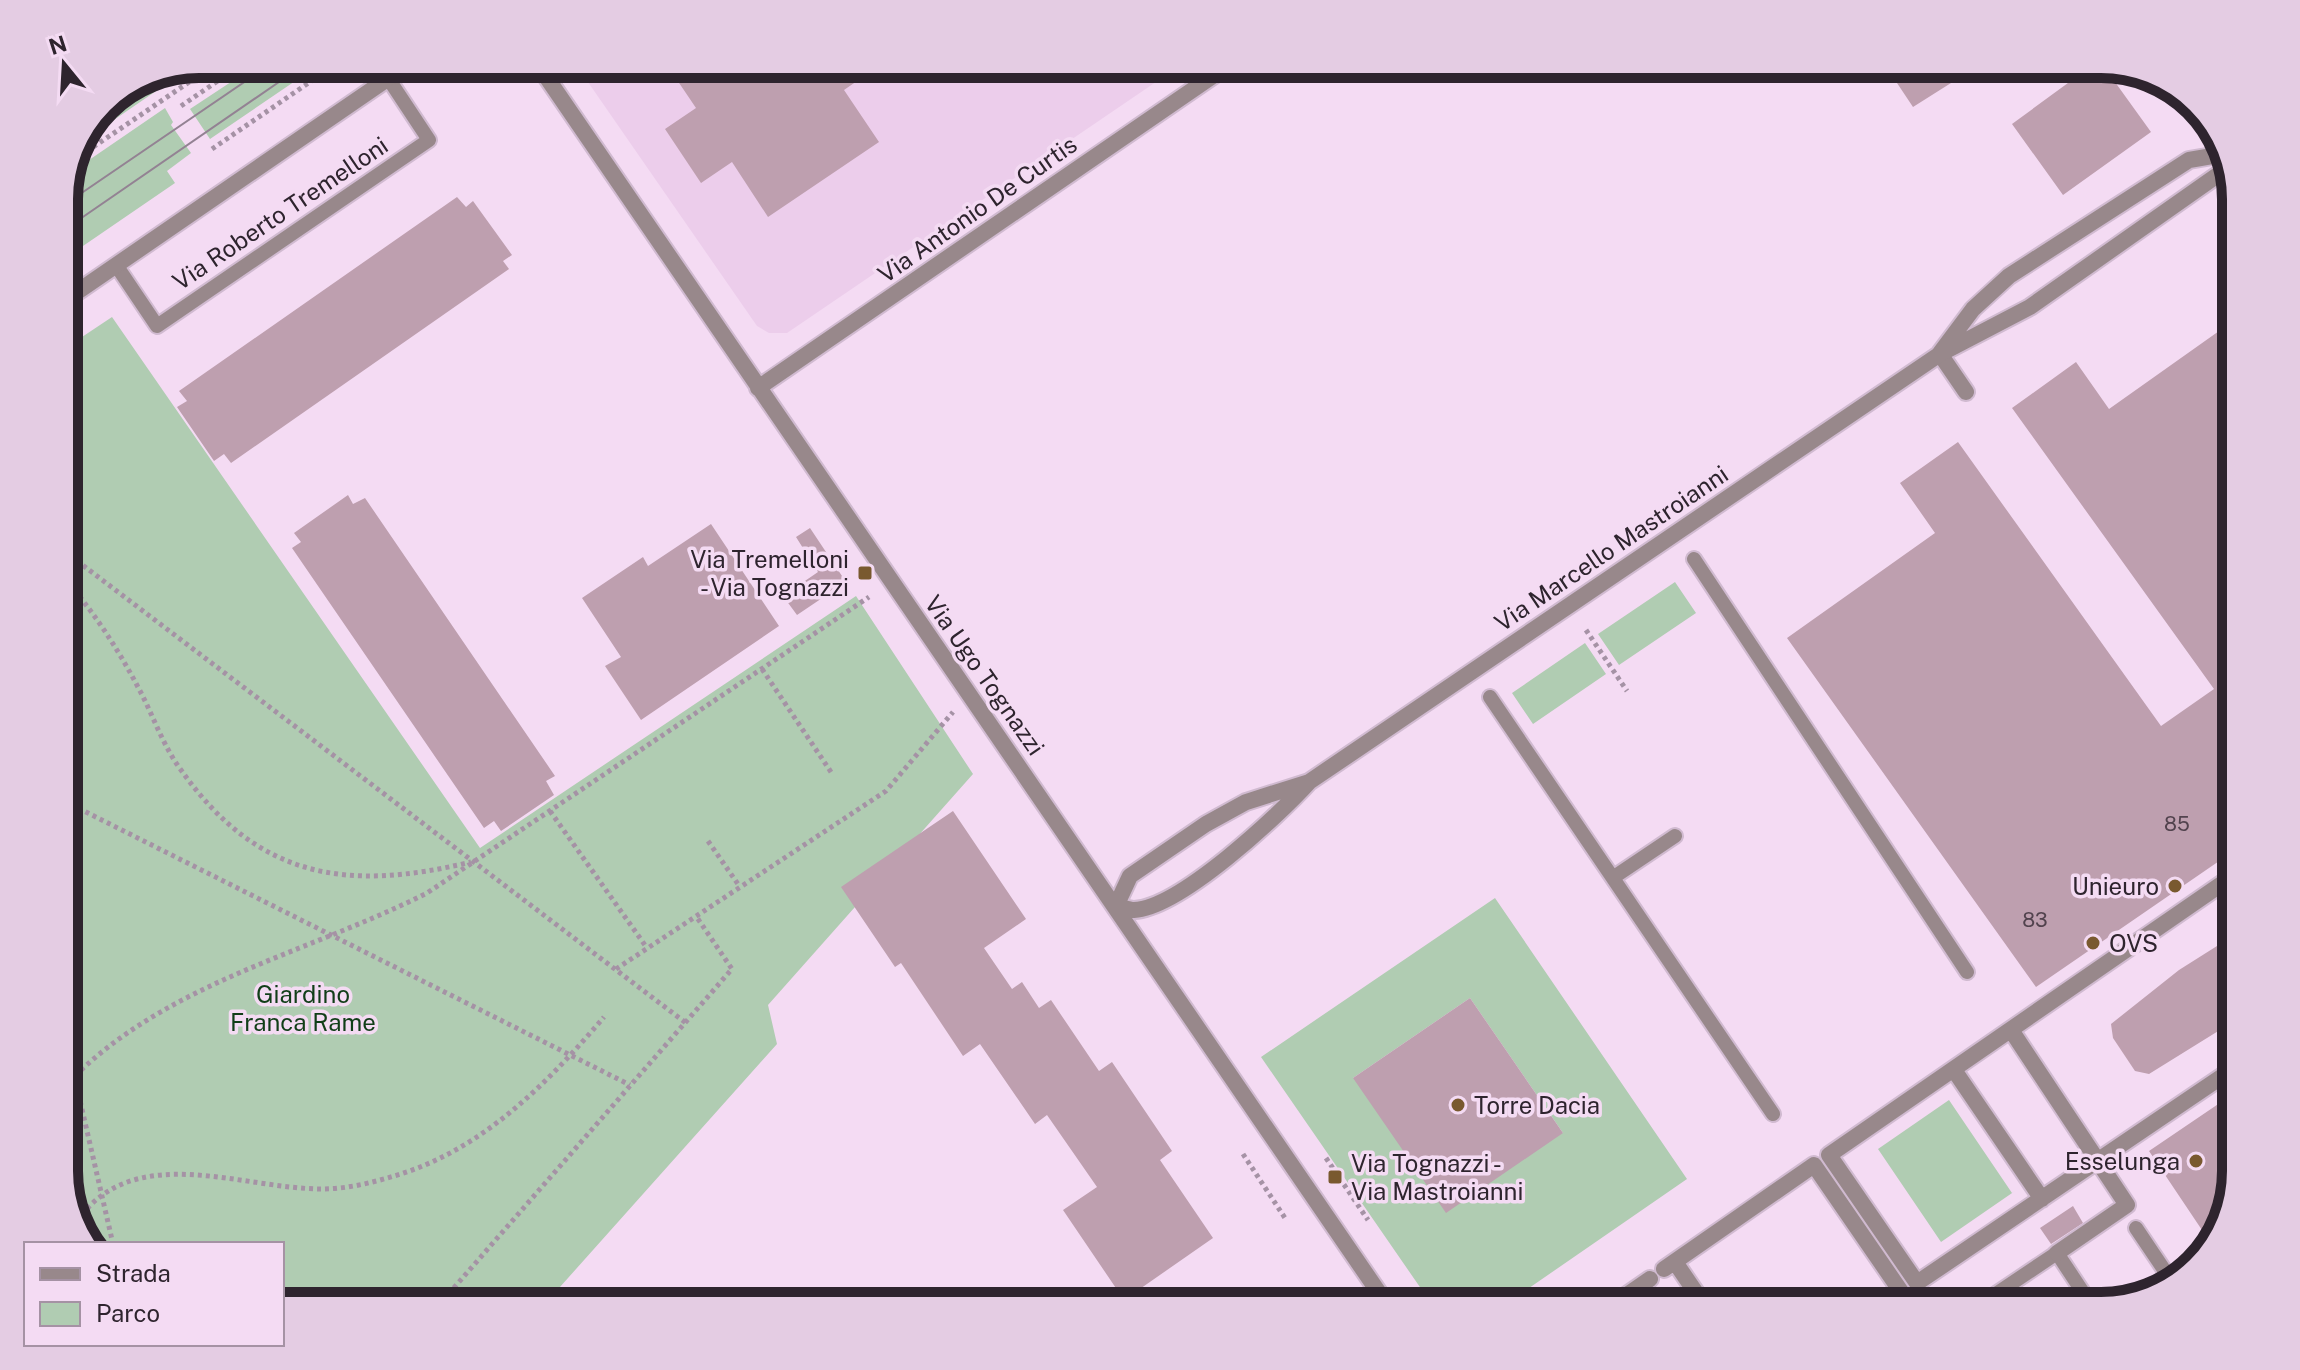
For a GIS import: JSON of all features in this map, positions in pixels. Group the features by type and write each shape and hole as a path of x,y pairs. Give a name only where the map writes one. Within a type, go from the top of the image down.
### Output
{"street":[{"name":"Via Roberto Tremelloni","path":"78,291 388,78"},
{"name":"Via Ugo Tognazzi","path":"547,78 1378,1292"},
{"name":"Via Antonio De Curtis","path":"758,388 1210,78"},
{"name":"Via Marcello Mastroianni","path":"1940,354 1973,309 2009,276 2189,160 2214,156"},
{"name":"Via Marcello Mastroianni","path":"1309,782 1246,802 1206,824 1130,876 1116,906 1134,910 1175,893 1264,828 1309,782 1940,354 2030,307 2219,174"},
{"path":"1940,354 1966,392"},
{"path":"2222,884 1829,1155 1917,1283 2222,1077"},
{"path":"2011,1030 2127,1205 2057,1253"},
{"path":"1954,1070 2042,1199"},
{"path":"1693,1292 1670,1265 1814,1165 1901,1292"},
{"path":"1633,1291 1650,1279"}],"lane":[{"name":"Via Roberto Tremelloni","path":"116,265 157,326 429,140 394,78"},
{"path":"1694,559 1967,972"},
{"path":"1490,697 1773,1114"},
{"path":"1614,877 1675,836"},
{"path":"2136,1228 2166,1273"},
{"path":"1999,1292 2057,1253 2083,1292"}],"path":[{"path":"90,150 195,78"},
{"path":"181,106 222,78"},
{"path":"212,149 316,78"},
{"path":"78,562 686,1023"},
{"path":"78,596 106,631 180,769 251,843 298,867 367,876 431,872 475,861"},
{"path":"78,1074 151,1017 191,994 284,951 334,934 427,893 869,597"},
{"path":"1586,630 1627,691"},
{"path":"762,669 833,775"},
{"path":"616,969 886,791 968,693"},
{"path":"78,808 630,1085"},
{"path":"550,811 647,948"},
{"path":"708,841 740,887"},
{"path":"450,1292 732,969 696,916"},
{"path":"85,1212 101,1193 121,1183 184,1174 321,1189 396,1175 473,1141 546,1083 604,1017"},
{"path":"78,1090 113,1242"},
{"path":"1243,1154 1285,1218"},
{"path":"1326,1158 1368,1220"}],"shaded area":[{"path":"585,78 1162,78 787,333 769,333 757,326"}],"green space":[{"path":"237,78 300,78 210,139 190,109"},
{"path":"169,82 101,129 119,108 160,84"},
{"path":"165,108 173,122 171,125 191,153 167,171 175,183 78,249 78,191 84,164"},
{"name":"Giardino Franca Rame","path":"112,317 480,848 856,596 973,774 768,1005 777,1044 556,1292 284,1292 284,1242 101,1242 94,1231 84,1210 78,1179 78,340"},
{"path":"1675,582 1696,613 1619,665 1598,634"},
{"path":"1585,643 1606,674 1533,724 1512,693"},
{"path":"1495,898 1687,1179 1523,1292 1423,1292 1261,1057","holes":["1470,998 1563,1133 1353,1078"]},
{"path":"1949,1100 2012,1193 2015,1191 1941,1242 1878,1149"}],"building":[{"path":"676,78 861,78 844,90 879,142 768,217 732,162 701,183 665,129 696,108"},
{"path":"1898,78 1959,78 1913,107 1895,80"},
{"path":"2075,78 2101,78 2113,79 2151,132 2063,195 2012,124"},
{"path":"457,197 466,207 473,201 512,255 503,261 509,269 231,463 224,454 214,461 177,407 187,401 179,391"},
{"path":"2222,329 2222,859 2036,987 1787,638 1935,533 1900,483 1958,442 2161,726 2214,689 2012,408 2076,362 2109,409"},
{"path":"348,495 353,504 365,498 555,776 546,781 554,795 501,831 494,821 484,828 292,548 301,542 294,533"},
{"path":"711,524 779,626 641,720 605,666 621,657 582,598 643,557 648,566"},
{"path":"810,528 846,582 797,615 783,596 818,572 796,537"},
{"path":"953,811 1026,919 984,948 1012,989 1022,982 1039,1008 1051,1000 1099,1071 1112,1062 1172,1151 1160,1160 1213,1238 1135,1292 1119,1292 1063,1210 1097,1187 1047,1115 1035,1124 980,1044 963,1056 901,963 895,967 841,887"},
{"path":"2222,943 2222,1029 2149,1074 2135,1071 2113,1038 2111,1024 2179,970"},
{"name":"Torre Dacia","path":"1470,998 1563,1133 1446,1213 1353,1078"},
{"name":"Esselunga","path":"2222,1101 2221,1186 2213,1217 2204,1234 2149,1151"},
{"path":"2073,1206 2083,1223 2051,1244 2040,1228"}],"tram line":[{"path":"78,195 250,78"},
{"path":"78,220 285,78"}],"place":[{"name":"Via Tremelloni - Via Tognazzi","path":"865,573"},
{"name":"Unieuro","path":"2175,886"},
{"name":"OVS","path":"2093,943"},
{"name":"Torre Dacia","path":"1458,1105"},
{"name":"Esselunga","path":"2196,1161"},
{"name":"Via Tognazzi - Via Mastroianni","path":"1335,1177"}]}
